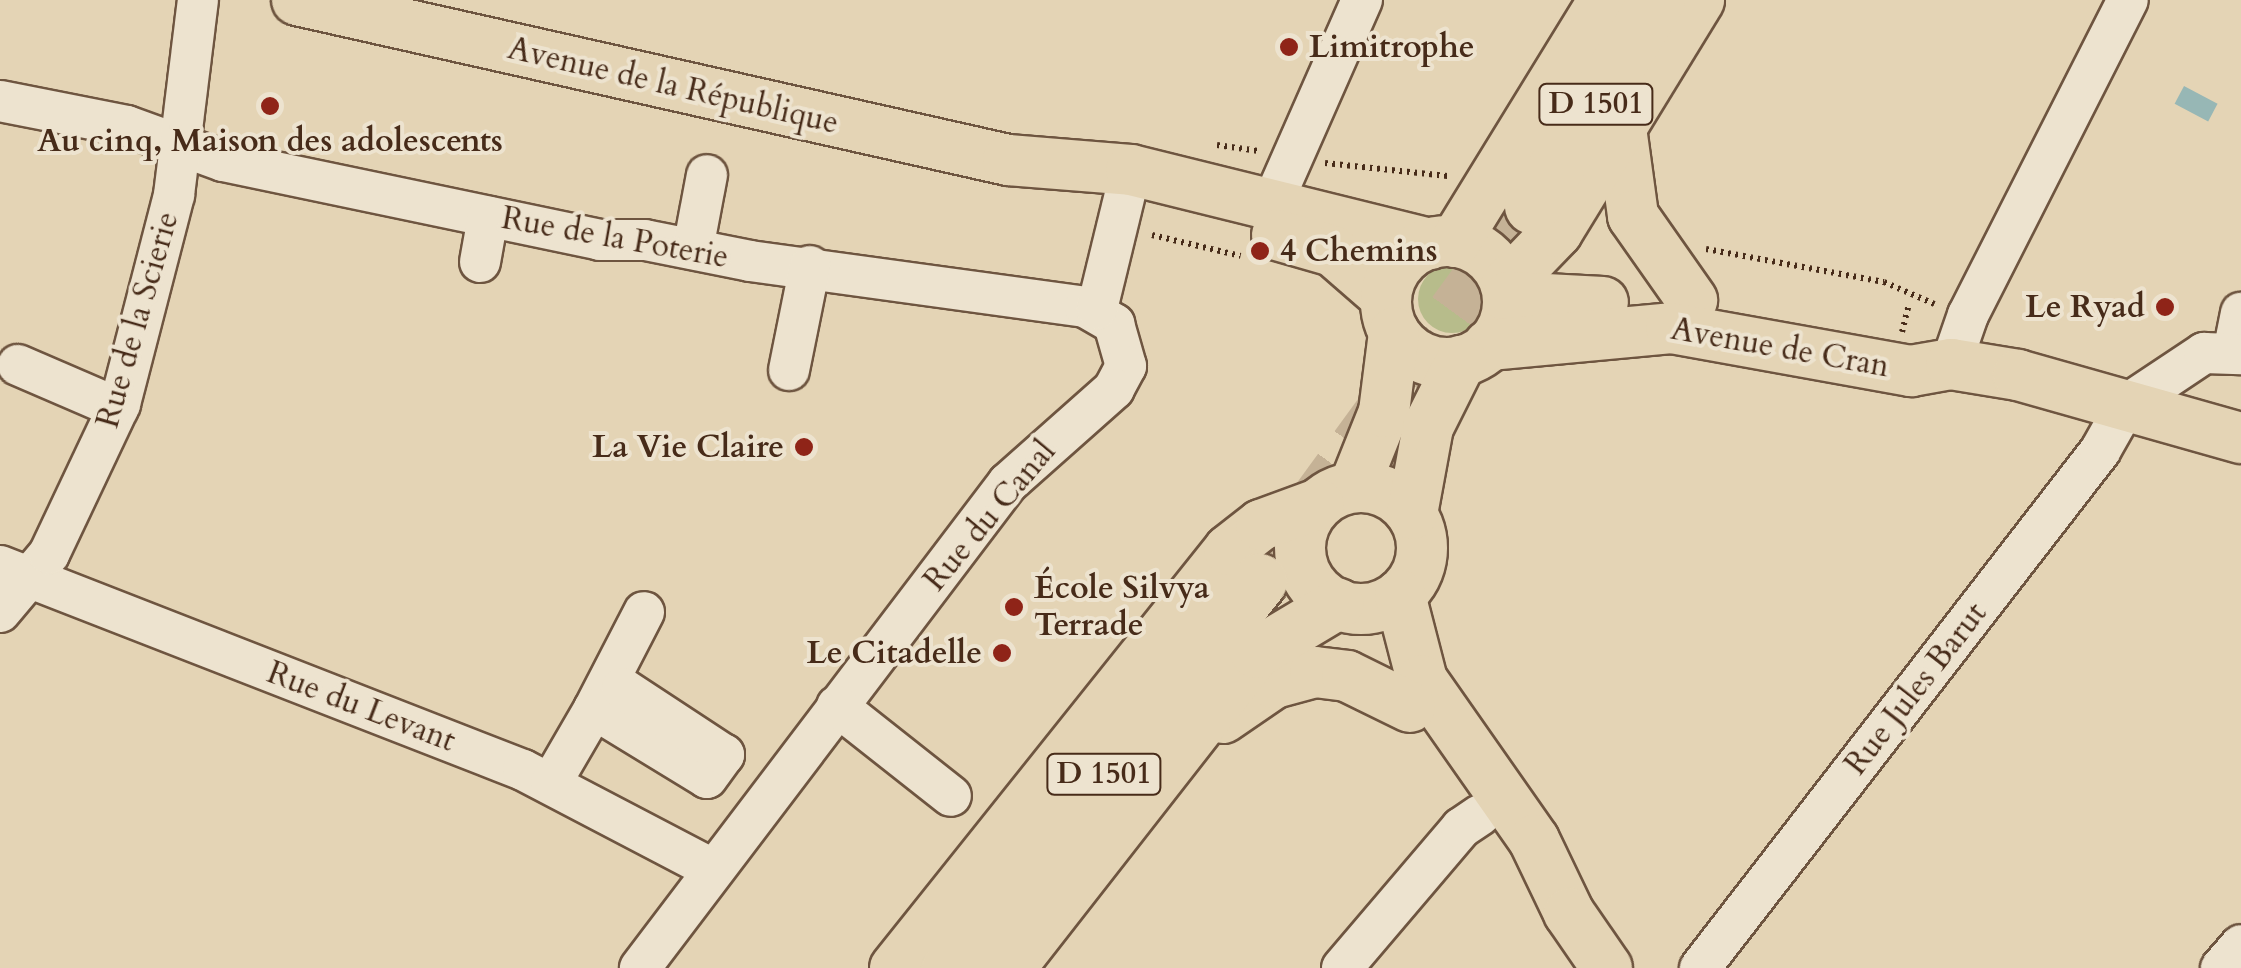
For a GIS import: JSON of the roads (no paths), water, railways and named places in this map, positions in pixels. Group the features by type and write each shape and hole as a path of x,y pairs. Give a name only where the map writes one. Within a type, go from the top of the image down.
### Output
{"highway":[{"name":"D 1501","path":"1532,206 1656,0"},
{"name":"D 1501","path":"949,968 1259,581"}],"main road":[{"name":"Avenue de la République","path":"297,0 1008,160 1051,162 1127,185 1280,220"},
{"path":"1604,0 1442,243 1400,264 1390,315 1384,412 1336,496 1305,522 1300,555 1312,585 1365,603 1534,840 1569,914 1607,968"},
{"path":"1507,291 1547,247 1699,0"},
{"path":"1621,128 1633,216 1692,300"},
{"path":"1010,968 1265,645 1365,603 1416,576 1422,551 1412,514 1428,427 1475,353 1506,318 1507,291 1487,256 1442,243 1280,220"},
{"path":"1280,220 1346,259 1424,358 1475,353"},
{"name":"Avenue de Cran","path":"1507,291 1569,303 1692,300 1905,320 1921,340 1950,364"},
{"name":"Avenue de Cran","path":"1475,353 1671,328 1911,371 1950,364 2126,405 2241,438"},
{"path":"895,968 1229,550 1262,525 1336,496 1388,494 1412,514"},
{"path":"1365,603 1410,708 1480,815 1511,860 1569,914"},
{"path":"1194,738 1265,689 1298,674 1346,676 1410,708"}],"street":[{"name":"Rue de la Scierie","path":"0,612 14,572 49,554 118,408 174,195 198,0"},
{"path":"1280,220 1362,0"},
{"path":"1950,364 1968,314 2128,0"},
{"name":"Rue de la Poterie","path":"0,101 127,126 223,161 600,240 693,249 1097,310"},
{"path":"693,249 707,175"},
{"path":"1097,310 1127,185"},
{"path":"480,262 488,217"},
{"path":"789,370 810,266"},
{"name":"Rue du Canal","path":"640,968 712,868 1015,475 1119,381 1126,366 1120,335 1097,310"},
{"path":"2126,405 2204,353 2237,353 2241,313"},
{"path":"18,365 118,408"},
{"name":"Rue Jules Barut","path":"1700,968 2100,452 2126,405"},
{"name":"Rue du Levant","path":"14,572 552,783 712,868"},
{"path":"552,783 608,698 644,612"},
{"path":"837,706 952,796"},
{"path":"1342,968 1461,828 1480,815"},
{"path":"2221,968 2241,946"}],"water":[{"path":"2184,86 2218,104 2208,121 2175,104"}],"tunnel":[{"path":"1259,581 1532,206"}],"place":[{"name":"Limitrophe","path":"1289,47"},
{"name":"Au cinq, Maison des adolescents","path":"270,106"},
{"name":"4 Chemins","path":"1260,251"},
{"name":"Le Ryad","path":"2165,307"},
{"name":"La Vie Claire","path":"804,447"},
{"name":"École Silvya Terrade","path":"1014,607"},
{"name":"Le Citadelle","path":"1002,653"}]}
